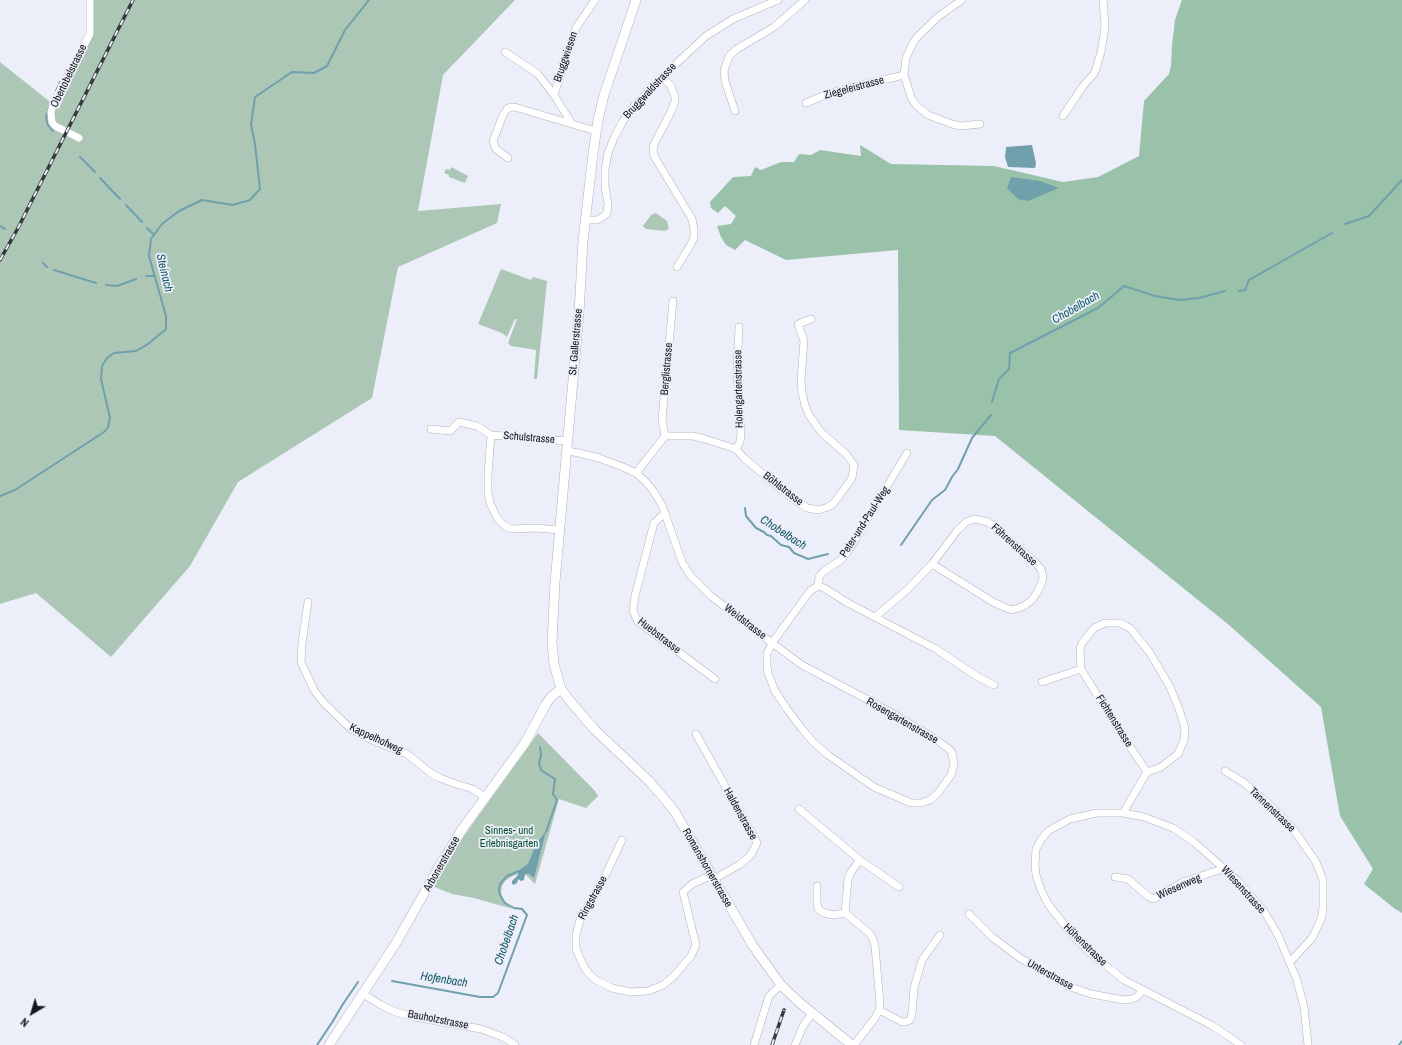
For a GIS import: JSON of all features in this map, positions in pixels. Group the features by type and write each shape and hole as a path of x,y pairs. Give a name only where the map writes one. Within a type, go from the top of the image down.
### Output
{"main road":[{"name":"St. Gallerstrasse","path":"561,689 554,664 552,642 566,451 586,220 596,131 606,89 636,0"},
{"name":"Arbonerstrasse","path":"329,1045 408,924 450,848 530,735 546,704 551,697 561,689"},
{"name":"Romanshornerstrasse","path":"561,689 584,717 663,796 684,827 753,946 780,986 853,1045"}],"street":[{"name":"Obertobelstrasse","path":"79,138 55,126 52,122 51,112 54,102 90,34 90,0"},
{"name":"Bruggwiesen","path":"554,95 576,28 595,0"},
{"name":"Bruggwaldstrasse","path":"586,220 598,220 607,213 608,204 605,186 605,170 608,153 614,138 628,114 692,47 715,29 733,19 778,0"},
{"path":"735,112 724,76 726,62 730,55 737,48 774,27 805,0"},
{"path":"962,0 939,16 918,36 906,58 904,75 911,98 928,116 961,126 980,124"},
{"path":"1063,116 1083,86 1094,74 1096,69 1104,34 1103,0"},
{"name":"Bruggwiesen","path":"505,52 538,74 554,95 572,124"},
{"name":"Ziegeleistrasse","path":"806,103 844,89 904,75"},
{"path":"662,77 671,86 675,101 671,112 654,144 654,156 692,219 694,230 694,238 677,267"},
{"path":"508,158 496,149 493,141 503,115 508,108 518,108 596,131"},
{"name":"Berglistrasse","path":"665,436 662,420 673,301"},
{"name":"Böhlstrasse","path":"665,436 693,436 736,450 789,496 807,508 819,510 834,503 852,478 854,465 846,454 821,432 805,405 801,380 804,341 798,324 811,319"},
{"name":"Holengartenstrasse","path":"736,450 740,442 738,370 739,327"},
{"name":"Schulstrasse","path":"431,429 450,431 459,422 477,426 491,435 567,441"},
{"name":"Schulstrasse","path":"491,435 488,474 489,498 497,518 504,526 511,529 536,528 560,530"},
{"path":"636,473 665,436"},
{"name":"Weidstrasse","path":"566,451 599,458 636,473 652,489 662,504 682,562 690,575 711,596 772,643 810,591 818,586"},
{"name":"Peter-und-Paul-Weg","path":"818,586 819,577 824,571 841,560 847,553 907,453"},
{"name":"Huebstrasse","path":"666,513 654,523 634,596 633,611 638,622 715,679"},
{"name":"Föhrenstrasse","path":"875,617 908,589 932,564 957,531 966,522 974,519 980,519 988,522 1001,532 1033,560 1041,569 1043,577 1038,591 1032,600 1024,606 1012,610 994,602 932,564"},
{"path":"818,586 936,649 978,677 994,685"},
{"name":"Kappelhofweg","path":"308,602 302,643 301,662 314,690 323,702 351,729 374,741 407,754 432,774 456,784 469,787 485,797"},
{"name":"Fichtenstrasse","path":"1105,623 1120,623 1131,629 1156,663 1170,687 1185,728 1185,736 1178,754 1161,767 1147,772 1081,669 1080,649 1084,639 1094,628 1105,623"},
{"name":"Rosengartenstrasse","path":"772,643 802,665 887,710 949,749 954,764 952,775 938,793 930,800 921,803 902,799 874,786 828,755 814,743 787,709 773,685 768,673 766,659 772,643"},
{"path":"1042,682 1081,669"},
{"name":"Haldenstrasse","path":"696,734 757,843 750,856 739,865 713,877"},
{"name":"Tannenstrasse","path":"1225,771 1248,786 1272,806 1291,826 1316,862 1323,880 1323,907 1322,916 1318,926 1312,938 1290,962"},
{"path":"1123,812 1147,772"},
{"path":"798,809 860,860 899,887"},
{"name":"Wiesenstrasse","path":"1097,813 1123,812 1144,817 1173,828 1194,842 1238,881 1264,910 1278,935 1290,962 1297,980 1304,1007 1308,1045"},
{"name":"Höhenstrasse","path":"1097,813 1070,819 1048,831 1036,849 1036,875 1048,904 1068,931 1089,952 1124,980 1213,1026 1241,1045"},
{"name":"Ringstrasse","path":"622,840 606,874 580,920 576,935 576,949 589,974 596,980 612,988 630,992 648,991 659,987 674,976 691,956 696,945 683,892 692,884 713,877"},
{"path":"845,912 848,879 851,872 860,860"},
{"name":"Wiesenweg","path":"1115,877 1128,879 1149,897 1154,899 1183,882 1225,868"},
{"path":"817,886 818,909 824,913 833,915 845,912"},
{"path":"845,912 869,933 873,939 875,946 879,1010 875,1018 853,1045"},
{"name":"Unterstrasse","path":"969,914 992,937 1020,958 1068,986 1091,994 1124,1000 1137,997 1143,990"},
{"path":"879,1010 902,1022 910,1020 915,984 922,960 940,935"},
{"path":"754,1045 769,996 780,986"},
{"name":"Bauholzstrasse","path":"363,994 396,1012 481,1028 503,1037 515,1045"},
{"path":"795,1045 803,1026 812,1013"}],"green space":[{"path":"92,0 515,0 443,75 418,211 501,204 497,223 398,267 372,398 238,482 190,566 111,657 36,593 0,604 0,62 59,109 90,30"},
{"path":"1182,0 1402,0 1402,913 1364,884 1373,869 1340,816 1321,707 1229,625 995,436 899,430 898,250 786,260 745,240 735,250 726,245 717,226 731,224 736,216 725,206 718,213 711,208 710,202 733,177 751,176 755,167 761,170 781,162 794,162 799,154 811,155 820,150 861,156 860,145 891,164 994,166 1063,182 1098,177 1139,156 1144,101 1169,74 1175,20"},
{"path":"451,167 468,176 465,183 449,177 449,175 444,173 446,169 450,170"},
{"path":"656,213 667,221 669,229 664,231 646,229 643,226 651,215"},
{"path":"501,269 531,280 533,277 547,281 537,379 534,379 536,350 511,346 508,343 517,319 515,319 507,337 502,333 478,324"},
{"name":"Sinnes- und Erlebnisgarten","path":"538,733 595,791 598,796 586,808 559,799 535,884 526,875 518,874 505,881 502,886 502,898 507,905 513,909 474,898 452,894 432,886 449,857"}],"water":[{"path":"1032,145 1036,163 1035,168 1008,167 1005,157 1006,147"},
{"path":"1011,177 1040,181 1059,188 1028,201 1018,199 1007,188"},
{"path":"546,831 534,878 529,874 525,874 524,880 521,881 518,879 517,883 513,885 512,881 518,875 518,871 528,864 536,844"}],"waterway":[{"name":"Steinach","path":"0,496 15,490 104,432 108,427 110,418 101,379 102,366 107,358 114,353 136,351 148,344 166,329 166,316 149,256 151,239 162,224 179,211 202,200 233,205 250,200 260,189 255,144 251,125 255,97 292,72 314,73 327,66 345,30 369,0"},
{"path":"56,91 60,82"},
{"path":"51,102 46,117 48,125 53,131"},
{"path":"80,157 95,172"},
{"path":"100,178 120,199"},
{"name":"Chobelbach","path":"1345,224 1369,216 1402,180"},
{"path":"126,205 142,222"},
{"path":"0,226 5,229"},
{"path":"147,228 154,235"},
{"name":"Chobelbach","path":"1239,291 1245,290 1249,280 1332,233"},
{"path":"43,263 47,267"},
{"path":"54,270 96,283"},
{"path":"146,276 154,276"},
{"path":"106,285 117,286 136,279"},
{"name":"Chobelbach","path":"992,402 999,379 1009,369 1010,353 1098,308 1124,286 1155,296 1179,300 1199,298 1225,291"},
{"name":"Chobelbach","path":"901,545 932,500 945,490 958,469 972,438 991,415"},
{"name":"Chobelbach","path":"745,508 746,516 756,528 771,536 781,545 789,547 794,553 808,559 828,554"},
{"name":"Chobelbach","path":"540,747 541,755 539,763 541,770 555,779 553,794 557,800 546,832"},
{"name":"Chobelbach","path":"392,981 480,997 493,997 498,993 527,915 522,909 514,908 505,903 500,895 499,889 500,884 507,876 519,871"},
{"name":"Hofenbach","path":"317,1045 358,982"},
{"path":"1399,1045 1402,1041"}],"railway":[{"path":"0,260 18,228 133,0"},
{"path":"772,1045 784,1010"}]}
